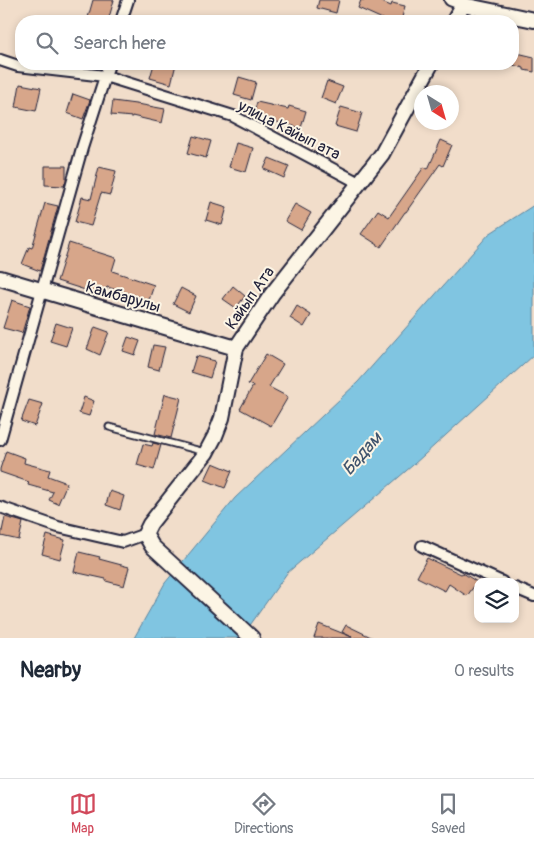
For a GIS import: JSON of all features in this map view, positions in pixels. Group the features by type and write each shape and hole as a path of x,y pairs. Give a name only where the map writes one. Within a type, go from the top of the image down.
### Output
{"street":[{"path":"123,15 128,0"},
{"path":"456,3 511,15"},
{"path":"519,17 534,20"},
{"name":"улица Кайып ата","path":"0,60 15,65"},
{"name":"улица Кайып ата","path":"53,70 105,76 233,116 359,183"},
{"path":"0,440 82,148 107,70"},
{"name":"Кайып Ата","path":"145,534 150,524 206,453 215,436 222,418 236,348 272,294 382,154 428,70"},
{"name":"Камбарулы","path":"0,278 236,348"},
{"path":"0,507 58,526 123,542 145,534 152,546 252,638"},
{"path":"422,546 493,578"},
{"path":"519,590 534,596"}],"lane":[{"path":"109,427 206,453"}],"water":[{"name":"Бадам","path":"534,205 534,355 413,465 287,573 241,638 134,638 165,583 235,498 358,382 489,234"}],"building":[{"path":"93,0 114,0 110,15 89,15"},
{"path":"319,0 339,0 336,13 317,8"},
{"path":"361,0 377,0 391,6 392,3 405,6 403,15 374,15 358,8"},
{"path":"519,53 534,57 534,72 524,70 524,68 519,67"},
{"path":"152,70 174,70 171,84 150,78"},
{"path":"239,77 256,82 251,100 234,95"},
{"path":"327,81 343,87 336,104 321,98"},
{"path":"20,84 41,88 36,111 16,107"},
{"path":"73,94 90,100 83,119 67,113"},
{"path":"113,101 165,109 162,123 132,116 111,115"},
{"path":"257,102 288,109 289,106 306,111 301,128 253,116"},
{"path":"341,107 362,113 356,132 335,126"},
{"path":"193,136 211,141 206,158 188,153"},
{"path":"441,140 452,145 443,166 440,164 381,247 361,234 378,210 389,217 424,167 428,169"},
{"path":"236,143 253,148 246,172 229,167"},
{"path":"269,158 289,166 284,178 264,169"},
{"path":"45,166 66,166 64,186 45,185"},
{"path":"99,167 116,171 110,195 101,193 91,226 75,222 82,197 91,199"},
{"path":"211,202 227,207 222,225 206,220"},
{"path":"45,203 58,206 40,271 22,264 29,247 32,248"},
{"path":"295,204 311,213 301,230 285,221"},
{"path":"69,243 116,258 112,271 154,285 149,300 107,287 104,296 57,281"},
{"path":"233,286 245,296 236,308 223,299"},
{"path":"181,288 196,296 189,312 173,304"},
{"path":"12,300 30,306 22,333 3,328"},
{"path":"297,306 311,315 304,327 290,318"},
{"path":"56,323 72,328 66,346 50,341"},
{"path":"95,327 109,332 100,355 87,349"},
{"path":"128,337 140,341 135,355 123,351"},
{"path":"153,345 165,347 159,370 148,367"},
{"path":"266,354 283,364 269,387 288,397 271,426 240,409 253,386 248,384"},
{"path":"196,356 215,361 210,378 191,372"},
{"path":"165,394 181,398 171,438 155,434"},
{"path":"84,397 94,401 89,416 79,413"},
{"path":"29,400 43,404 35,426 21,421"},
{"path":"153,443 161,445 154,470 137,465 143,444 152,446"},
{"path":"6,451 25,458 24,463 50,470 48,476 67,483 58,504 49,500 53,492 28,485 29,482 0,472"},
{"path":"213,463 232,471 225,488 205,480"},
{"path":"110,491 124,496 120,510 106,505"},
{"path":"5,517 23,522 19,540 1,536"},
{"path":"47,535 65,540 60,559 42,554"},
{"path":"79,552 129,567 124,586 106,581 106,579 74,572"},
{"path":"427,558 461,574 463,573 474,580 474,586 467,596 449,584 445,591 417,577"},
{"path":"319,624 352,637 352,638 314,638"},
{"path":"346,625 373,638 354,638 342,632"}]}
